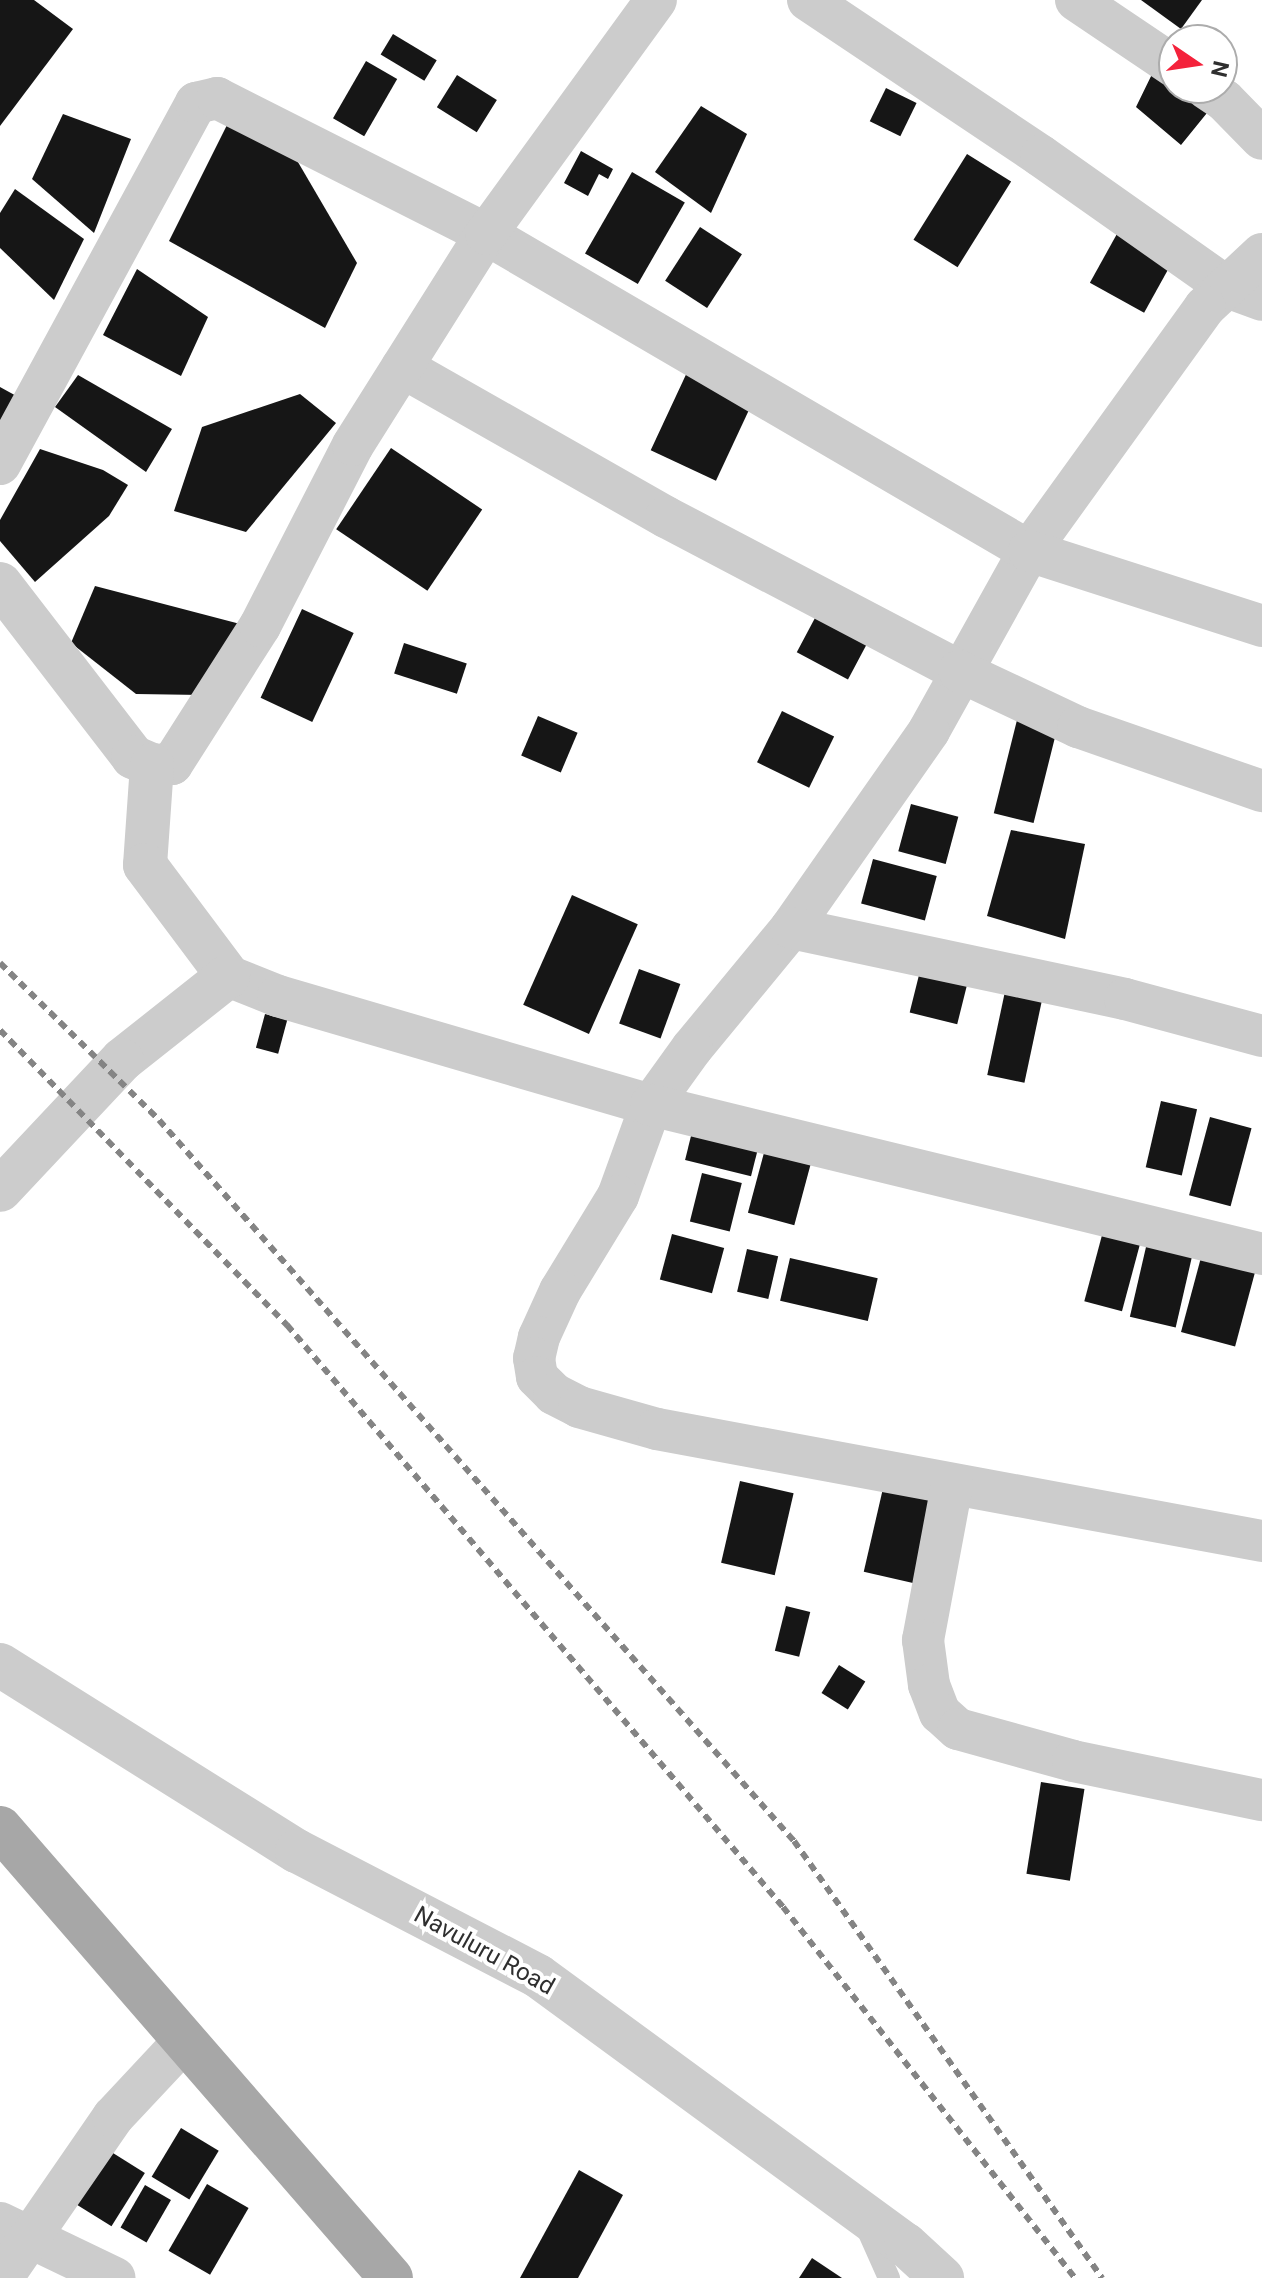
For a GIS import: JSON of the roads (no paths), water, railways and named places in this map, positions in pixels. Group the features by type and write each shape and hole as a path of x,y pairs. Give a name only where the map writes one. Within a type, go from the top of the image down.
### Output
{"main road":[{"path":"0,1828 391,2278"}],"street":[{"path":"0,584 133,757 152,765 172,764 260,626 353,445 486,234 656,0"},
{"path":"808,0 1244,294"},
{"path":"1076,0 1158,55"},
{"path":"0,464 196,103 223,100 486,234 1029,551 1262,626"},
{"path":"1228,104 1262,139"},
{"path":"1262,254 1244,294 1205,307 1029,551 959,671 929,731 791,928 692,1048 651,1105 618,1196 560,1291 539,1337 534,1358 537,1377 554,1394 579,1407 657,1429 1262,1541"},
{"path":"402,367 666,517 959,671 1078,727 1262,791"},
{"path":"152,765 145,865 228,976 278,996 651,1105 1262,1254"},
{"path":"791,928 1125,999 1262,1036"},
{"path":"0,1190 122,1060 228,976"},
{"path":"952,1485 923,1640 929,1685 940,1713 958,1729 1073,1761 1262,1800"},
{"name":"Navuluru Road","path":"0,1665 297,1851 538,1976 906,2245 942,2278"},
{"path":"2,2278 15,2231 113,2117 185,2040"},
{"path":"15,2231 115,2278"}],"lane":[{"path":"860,2212 889,2278"}],"railway":[{"path":"0,963 159,1120 794,1841 1102,2278"},
{"path":"0,1030 287,1325 783,1907 1075,2278"}]}
